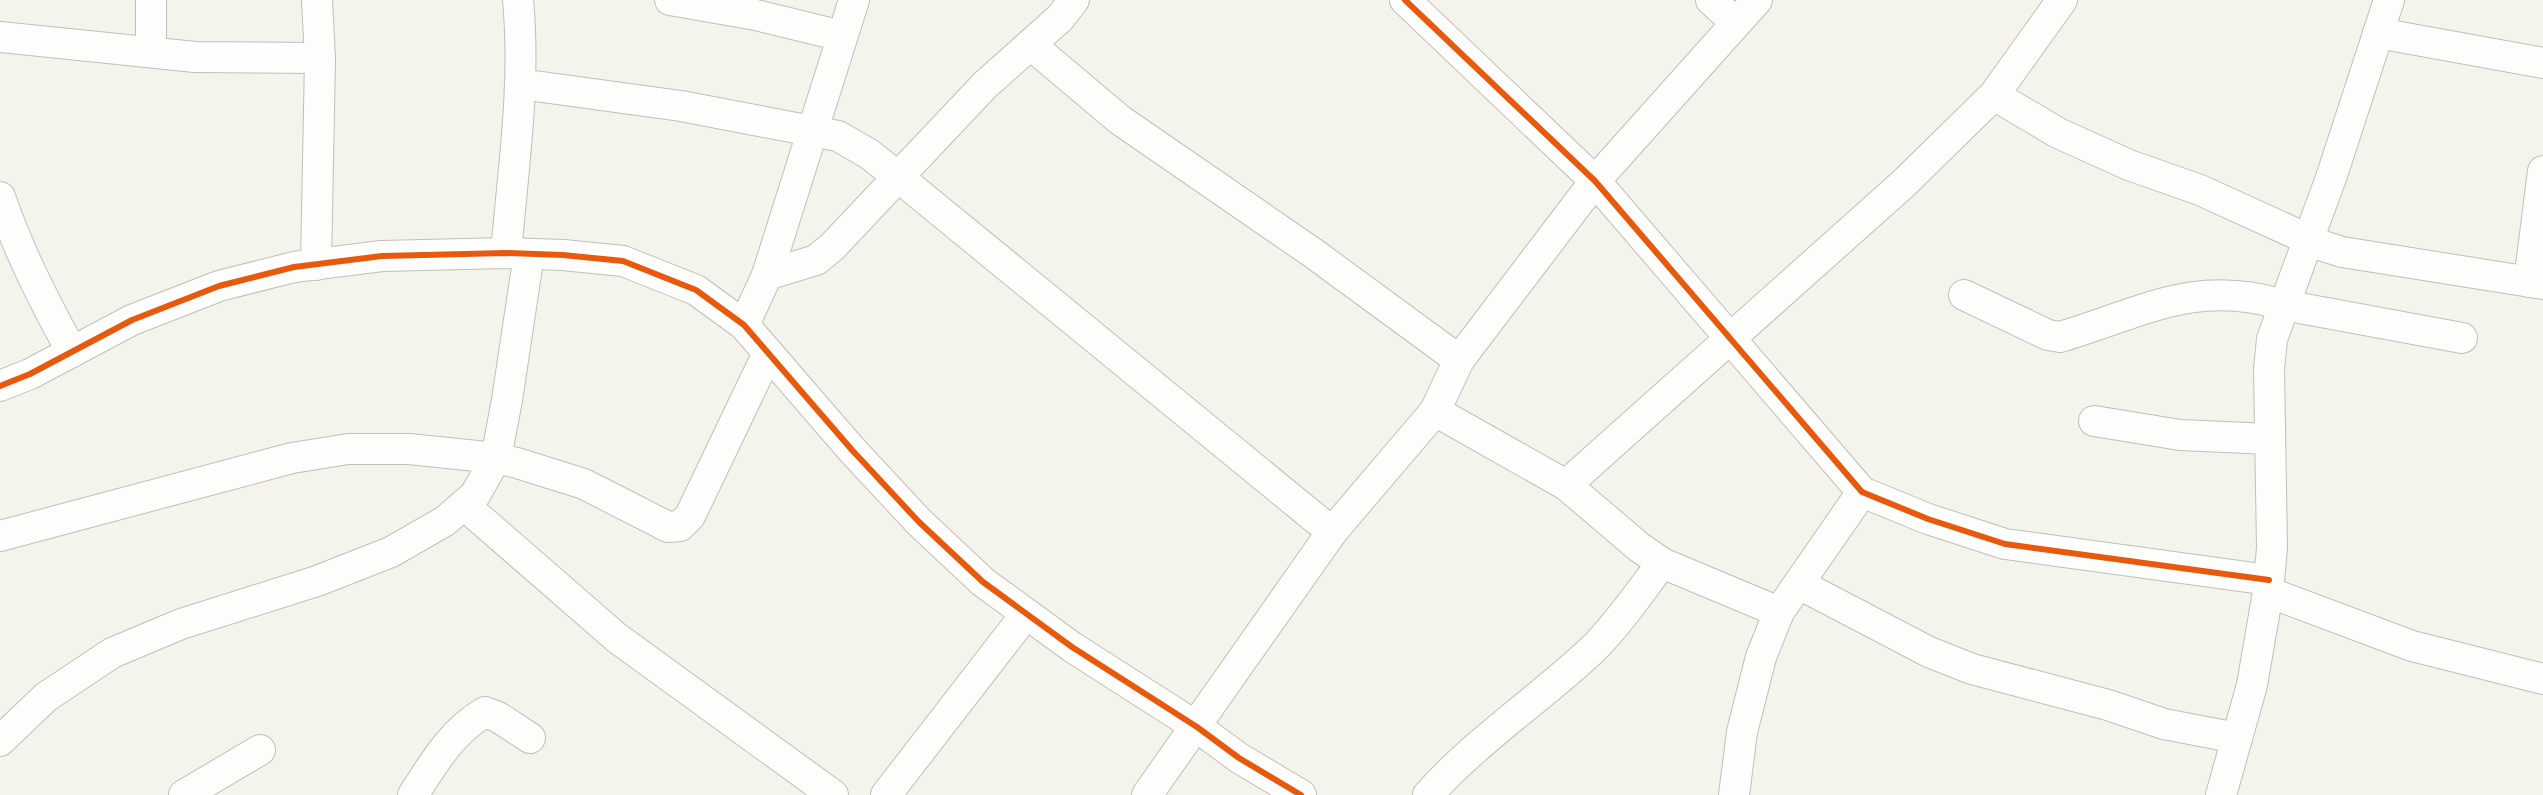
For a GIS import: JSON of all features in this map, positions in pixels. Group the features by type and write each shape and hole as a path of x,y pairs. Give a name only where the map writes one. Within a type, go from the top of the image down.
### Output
{"street":[{"path":"151,0 151,52"},
{"path":"316,265 320,58 317,0"},
{"path":"0,741 46,697 112,653 181,624 317,580 391,552 445,521 475,495 496,458 507,400 517,254 521,33 518,0"},
{"path":"670,0 756,15 842,36"},
{"path":"744,325 767,275 854,0"},
{"path":"767,275 816,260 832,247 985,85 1060,18 1074,0"},
{"path":"1711,0 1736,22"},
{"path":"1147,795 1332,532 1435,411 1459,360 1595,181 1757,0"},
{"path":"1566,485 1902,185 1994,95 2062,0"},
{"path":"2220,795 2256,664 2269,586 2269,369 2272,339 2332,175 2389,0"},
{"path":"1409,1 1595,181 1728,339 1862,492 1928,519 2005,544 2269,586 2412,646 2543,679"},
{"path":"2378,33 2543,63"},
{"path":"0,38 243,59 320,58"},
{"path":"1031,45 1120,120 1313,253 1459,360"},
{"path":"520,84 681,106 838,136 869,154 897,176 1332,532"},
{"path":"1994,95 2058,133 2129,165 2200,190 2307,240 2342,252 2536,283 2543,171"},
{"path":"0,197 14,240 34,283 72,352"},
{"path":"0,386 132,320 219,286 294,267 382,256 517,254 623,261 696,290 744,325 852,450 919,522 983,582 1026,614 1197,727 1239,758 1301,795"},
{"path":"1964,295 2048,335 2060,337 2172,299 2204,295 2259,297 2283,305 2462,338"},
{"path":"0,536 292,458 348,449 410,449 496,458 584,484 668,527 680,526 690,516 768,353"},
{"path":"1435,411 1566,485 1639,547 1662,563 1779,612"},
{"path":"2094,421 2180,435 2270,439"},
{"path":"1734,795 1742,732 1761,657 1779,612 1862,492"},
{"path":"464,505 617,638 833,795"},
{"path":"1428,795 1506,723 1594,648 1613,628 1662,563"},
{"path":"1799,584 1929,652 1972,669 2108,705 2164,724 2237,738"},
{"path":"886,795 1026,614"},
{"path":"413,795 449,740 468,722 484,712 498,717 530,738"},
{"path":"184,795 260,750"}],"cycle path":[{"path":"1405,0 1595,181 1862,492 1928,519 2005,544 2269,580"},
{"path":"0,386 30,374 132,320 219,286 294,267 382,256 506,253 563,255 623,261 696,290 744,325 852,450 919,522 983,582 1072,647 1197,727 1239,758 1301,795"}]}
